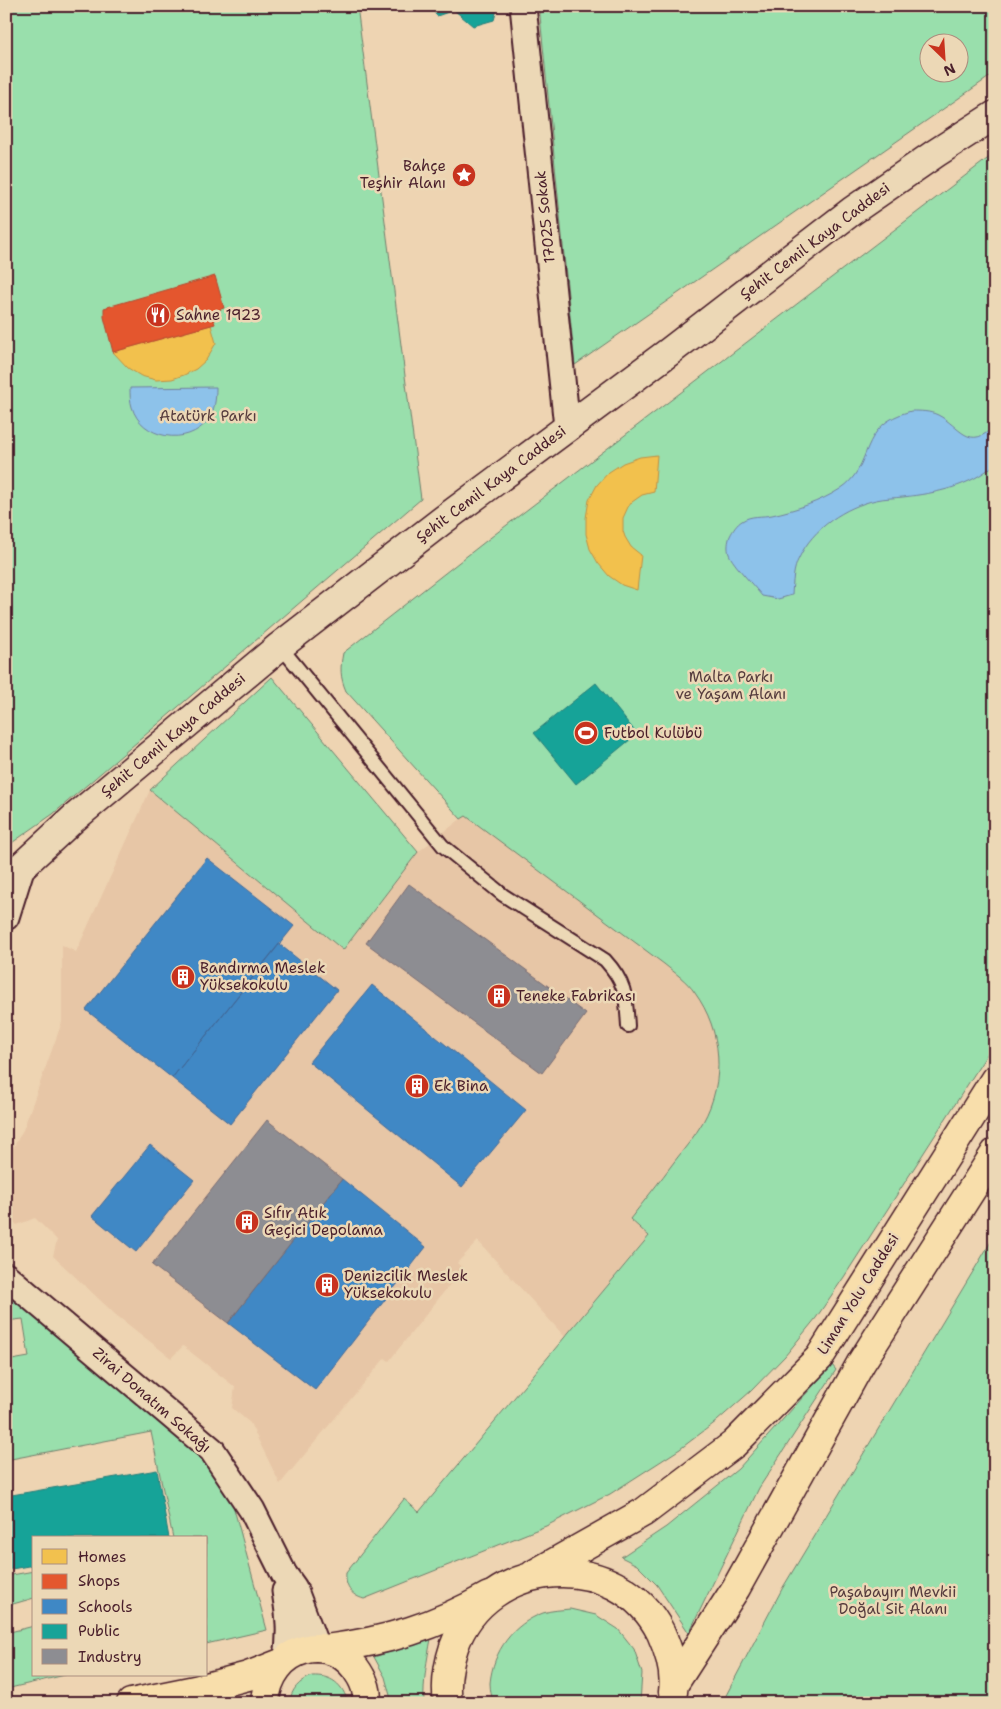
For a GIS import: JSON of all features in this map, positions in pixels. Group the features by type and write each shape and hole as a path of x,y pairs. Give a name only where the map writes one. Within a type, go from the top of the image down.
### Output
{"main road":[{"name":"Liman Yolu Caddesi","path":"534,1574 644,1512 734,1444 819,1358 995,1079"},
{"path":"673,1693 736,1588 861,1363 995,1153"},
{"path":"131,1703 195,1690 248,1676 307,1650 365,1644 403,1634 429,1626 471,1606 502,1588 534,1574 568,1572 601,1579 631,1596 654,1620 669,1650 673,1693"},
{"path":"448,1703 446,1691 448,1664 459,1634 477,1607 502,1588"},
{"path":"321,1649 342,1656 355,1667 364,1682 366,1703"},
{"path":"265,1703 266,1689 271,1675 284,1660"}],"street":[{"name":"17025 Sokak","path":"523,6 568,427"},
{"name":"Şehit Cemil Kaya Caddesi","path":"14,871 73,819 280,646 443,520 852,211 995,115"},
{"path":"6,917 14,871"},
{"name":"Zirai Donatım Sokağı","path":"6,1276 212,1450 252,1510 284,1574 294,1588 321,1649"},
{"name":"Zirai Donatım Sokağı","path":"284,1574 284,1592 290,1618 290,1638 284,1660"}],"lane":[{"path":"280,646 443,846 504,895 605,960 617,973 626,999 628,1026"}],"shaded area":[{"path":"150,790 343,950 418,852 466,815 680,976 694,991 705,1008 713,1026 717,1045 719,1065 717,1084 712,1103 704,1121 630,1219 649,1235 565,1337 478,1241 457,1263 463,1268 389,1361 385,1358 280,1484 250,1423 232,1408 235,1387 183,1346 171,1358 116,1315 53,1256 57,1240 35,1218 17,1225 6,1214 6,1161 23,1130 62,1022 62,945 76,952"}],"green space":[{"name":"Atatürk Parkı","path":"6,6 357,6 421,499 53,814 6,847"},
{"path":"539,6 995,6 995,73 575,365"},
{"name":"Malta Parkı ve Yaşam Alanı","path":"995,153 995,1042 816,1318 785,1356 751,1391 717,1421 680,1449 610,1494 546,1526 364,1599 359,1597 349,1589 346,1582 346,1573 404,1499 419,1512 649,1236 630,1219 703,1122 715,1090 718,1056 711,1023 704,1007 681,977 466,816 461,819 346,691 341,672 343,653 486,541"},
{"path":"272,677 418,852 343,950 150,790"},
{"name":"Paşabayırı Mevkii Doğal Sit Alanı","path":"995,1235 995,1703 722,1703 782,1589"},
{"path":"6,1290 171,1429 227,1483 267,1630 208,1644 208,1536 173,1536 151,1432 6,1460 6,1361 29,1357 23,1319 6,1321"},
{"path":"832,1365 836,1370 759,1488 689,1633 657,1585 637,1565 621,1557 666,1527 738,1469"},
{"path":"32,1571 32,1599 6,1606 6,1576"},
{"path":"570,1609 596,1615 618,1629 634,1649 642,1673 640,1703 493,1703 490,1686 492,1671 495,1660 506,1640 522,1624 532,1618 546,1612"},
{"path":"32,1626 32,1676 61,1676 6,1689 6,1633"},
{"path":"431,1639 425,1679 424,1703 392,1703 385,1677 374,1657"},
{"path":"312,1676 325,1677 335,1682 343,1691 348,1703 289,1703 296,1686"}],"water":[{"path":"216,387 215,404 208,420 199,429 189,434 166,436 155,432 137,418 132,407 130,388"},
{"path":"911,411 928,412 938,415 965,435 971,437 978,437 986,433 995,425 995,464 985,472 952,488 864,503 831,520 813,537 799,558 794,576 792,595 778,599 762,596 729,554 729,540 735,527 745,519 772,515 798,508 816,502 840,489 851,480 874,436 882,426 894,417"}],"building: Homes":[{"path":"211,325 216,343 206,360 196,369 172,379 156,380 141,376 128,368 113,352"},
{"path":"657,455 654,492 642,495 632,502 623,518 625,537 631,547 641,555 637,590 622,585 609,576 598,563 590,549 586,534 586,518 589,500 597,485 609,472 623,463 640,457"}],"building: Shops":[{"name":"Sahne 1923","path":"215,276 224,308 211,312 215,324 113,352 104,317 104,308"}],"building: Schools":[{"name":"Bandırma Meslek Yüksekokulu","path":"207,858 294,926 172,1078 86,1010"},
{"path":"279,944 337,990 230,1124 172,1078"},
{"name":"Ek Bina","path":"372,985 526,1110 462,1187 309,1062"},
{"path":"150,1145 194,1180 136,1252 92,1216"},
{"name":"Denizcilik Meslek Yüksekokulu","path":"342,1179 426,1247 315,1390 228,1323"}],"building: Public":[{"path":"429,6 498,6 494,20 473,26 454,10 437,16"},
{"name":"Futbol Kulübü","path":"596,683 637,734 576,784 534,733"},
{"path":"157,1470 169,1536 32,1536 32,1565 6,1570 6,1496"}],"building: Industry":[{"name":"Teneke Fabrikası","path":"409,884 586,1014 542,1073 366,943"},
{"name":"Sıfır Atık Geçici Depolama","path":"267,1120 342,1179 228,1323 152,1265"}],"place":[{"name":"Bahçe Teşhir Alanı","path":"464,175"},
{"name":"Sahne 1923","path":"158,315"},
{"name":"Futbol Kulübü","path":"586,733"},
{"name":"Bandırma Meslek Yüksekokulu","path":"183,977"},
{"name":"Teneke Fabrikası","path":"499,996"},
{"name":"Ek Bina","path":"417,1086"},
{"name":"Sıfır Atık Geçici Depolama","path":"247,1222"},
{"name":"Denizcilik Meslek Yüksekokulu","path":"327,1285"}]}
